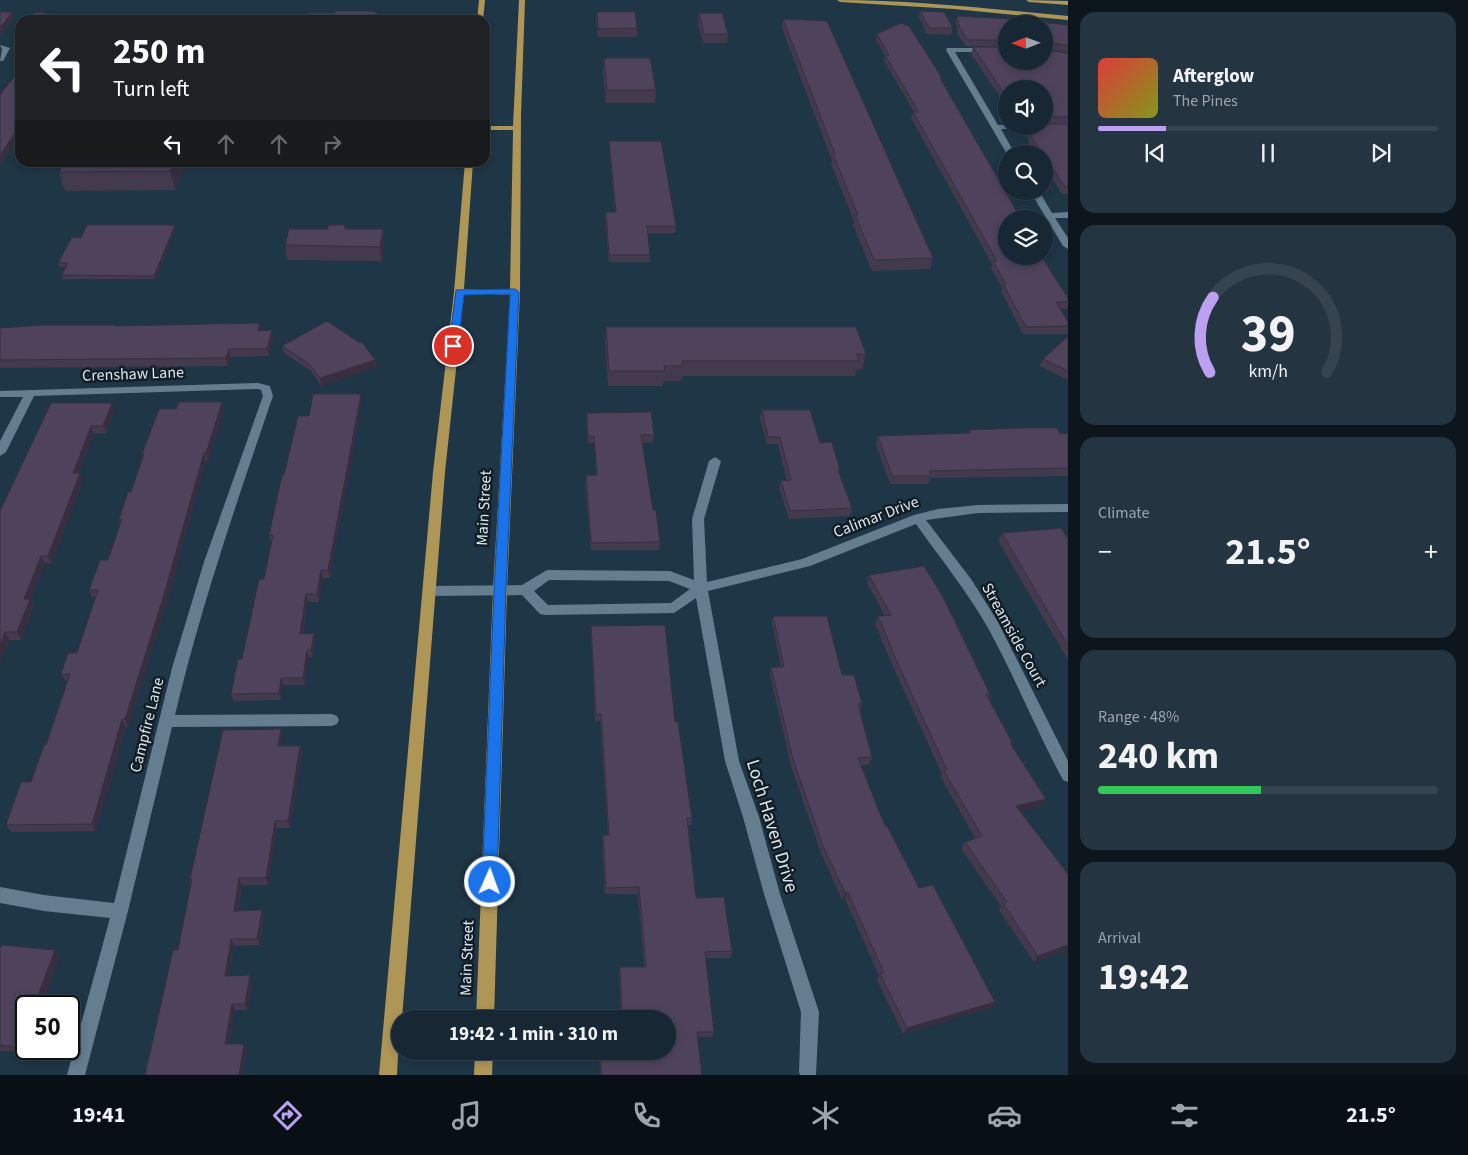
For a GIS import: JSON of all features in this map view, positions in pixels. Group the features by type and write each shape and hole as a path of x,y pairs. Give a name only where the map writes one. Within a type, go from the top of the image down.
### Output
{"main road":[{"path":"480,15 482,0"},
{"name":"Main Street","path":"485,1010 500,590 515,292 517,128 522,0"},
{"path":"840,0 953,4 1068,18"},
{"path":"1029,0 1068,3"},
{"path":"490,128 517,128"},
{"path":"388,1075 439,472 459,292 469,167"},
{"path":"459,292 515,292"},
{"path":"483,1075 484,1060"}],"street":[{"path":"0,59 3,48"},
{"path":"998,50 950,50 1005,145"},
{"path":"994,127 1068,128"},
{"path":"1053,216 1068,215"},
{"path":"1053,222 1068,246"},
{"name":"Crenshaw Lane","path":"0,394 258,386 266,388"},
{"name":"Campfire Lane","path":"76,1075 120,911 179,668 210,562 268,396 266,388"},
{"path":"0,452 30,394"},
{"name":"Loch Haven Drive","path":"715,461 698,519 701,588 732,761 751,816 772,894 810,1012 808,1072"},
{"name":"Calimar Drive","path":"525,590 545,610 674,608 701,588 805,564 918,518 959,510 1068,508"},
{"name":"Streamside Court","path":"918,518 981,605 1017,673 1050,744 1068,775"},
{"path":"430,591 525,590 547,575 670,576 701,588"},
{"path":"166,721 332,720"},
{"path":"0,895 44,903 120,911"}],"building":[{"path":"335,11 372,11 381,15 307,15 308,13 335,13"},
{"path":"920,11 944,12 953,28 929,28"},
{"path":"0,12 12,12 0,28"},
{"path":"37,12 57,15 32,15"},
{"path":"597,12 635,12 637,28 598,29"},
{"path":"699,13 722,13 728,34 704,34"},
{"path":"957,16 998,18 998,40 968,40 960,28"},
{"path":"783,19 827,21 933,258 874,260 855,215 858,215 833,154 835,154"},
{"path":"901,23 909,26 942,78 940,78 998,179 998,200 1010,200 1016,210 998,210 998,265 1047,265 1068,298 1068,302 1056,302 1068,322 1068,326 1026,327 993,261 997,261 913,112 919,112 885,55 889,55 877,34"},
{"path":"1053,23 1068,25 1068,45 1053,44"},
{"path":"973,47 998,47 998,70 1053,70 1053,51 1068,53 1068,117 1053,117 1053,80 998,80 998,84"},
{"path":"604,58 650,58 656,90 607,90"},
{"path":"14,77 15,133 0,155 0,95"},
{"path":"1053,124 1068,124 1068,187 1065,187 1053,169 1053,145 1037,145 1030,135 1053,135"},
{"path":"609,141 661,141 676,226 647,226 650,255 609,255 606,212 616,212"},
{"path":"62,167 172,167 170,171 59,172"},
{"path":"87,225 175,225 154,276 62,275 68,263 58,263 72,237 81,238"},
{"path":"328,225 345,225 345,229 383,229 380,247 285,245 289,229 328,229"},
{"path":"327,321 360,343 362,342 375,360 320,378 309,364 282,346"},
{"path":"260,323 258,331 272,330 267,349 229,349 226,358 0,360 0,328 41,325 115,326"},
{"path":"606,327 856,327 866,354 857,354 859,361 682,361 683,366 664,366 665,371 609,371"},
{"path":"1068,336 1068,371 1043,359"},
{"path":"313,394 361,394 328,570 321,570 317,594 306,594 300,634 314,633 311,650 307,650 303,678 281,678 279,693 231,694 238,659 242,659 259,579 264,579 273,535 269,535 282,475 284,475 298,416 309,416"},
{"path":"179,402 222,402 206,453 204,453 163,598 125,719 122,719 92,824 6,825 21,782 31,782 44,745 46,745 70,674 61,674 68,653 77,653 98,590 89,590 100,560 108,560 122,519 119,519 128,492 131,492 144,454 142,454 159,409 176,409"},
{"path":"51,403 112,403 103,426 91,426 73,473 80,473 48,556 41,556 24,599 30,599 17,632 5,632 0,645 0,511"},
{"path":"762,410 810,410 820,443 832,442 840,470 838,470 852,508 790,511 781,481 791,480 780,437 768,437"},
{"path":"651,412 654,435 641,435 653,510 656,510 660,542 591,543 586,475 597,475 594,436 588,436 587,413"},
{"path":"1057,428 1060,434 1068,433 1068,468 929,471 931,476 892,476 878,436 970,433 969,430"},
{"path":"1061,528 1068,539 1068,646 1002,533"},
{"path":"924,566 943,597 990,694 986,694 1012,742 1010,743 1046,799 1016,806 1068,874 1068,945 1038,956 1003,903 1007,902 965,842 982,836 944,771 947,770 878,616 891,615 869,575"},
{"path":"773,616 827,616 842,675 854,675 862,703 858,704 872,757 858,758 885,826 887,826 919,888 933,885 995,1002 907,1028 880,974 884,973 848,892 845,893 823,846 793,759 771,667 784,667"},
{"path":"665,625 675,722 678,722 692,818 687,818 696,898 724,897 732,951 705,952 714,1032 697,1032 702,1075 601,1075 600,1060 676,1060 676,1010 622,1010 620,967 646,967 639,887 606,888 603,835 609,835 601,714 596,714 591,626"},
{"path":"281,729 278,746 300,746 288,821 275,821 266,878 239,878 234,911 262,910 257,939 231,939 225,976 250,975 245,1004 232,1004 225,1044 244,1044 239,1075 145,1075 173,950 178,950 192,879 190,879 223,730"},
{"path":"2,945 55,950 38,995 15,995 15,1047 0,1045 0,949"}],"route":[{"path":"453,346 459,292 515,292 500,590 490,882"}]}
